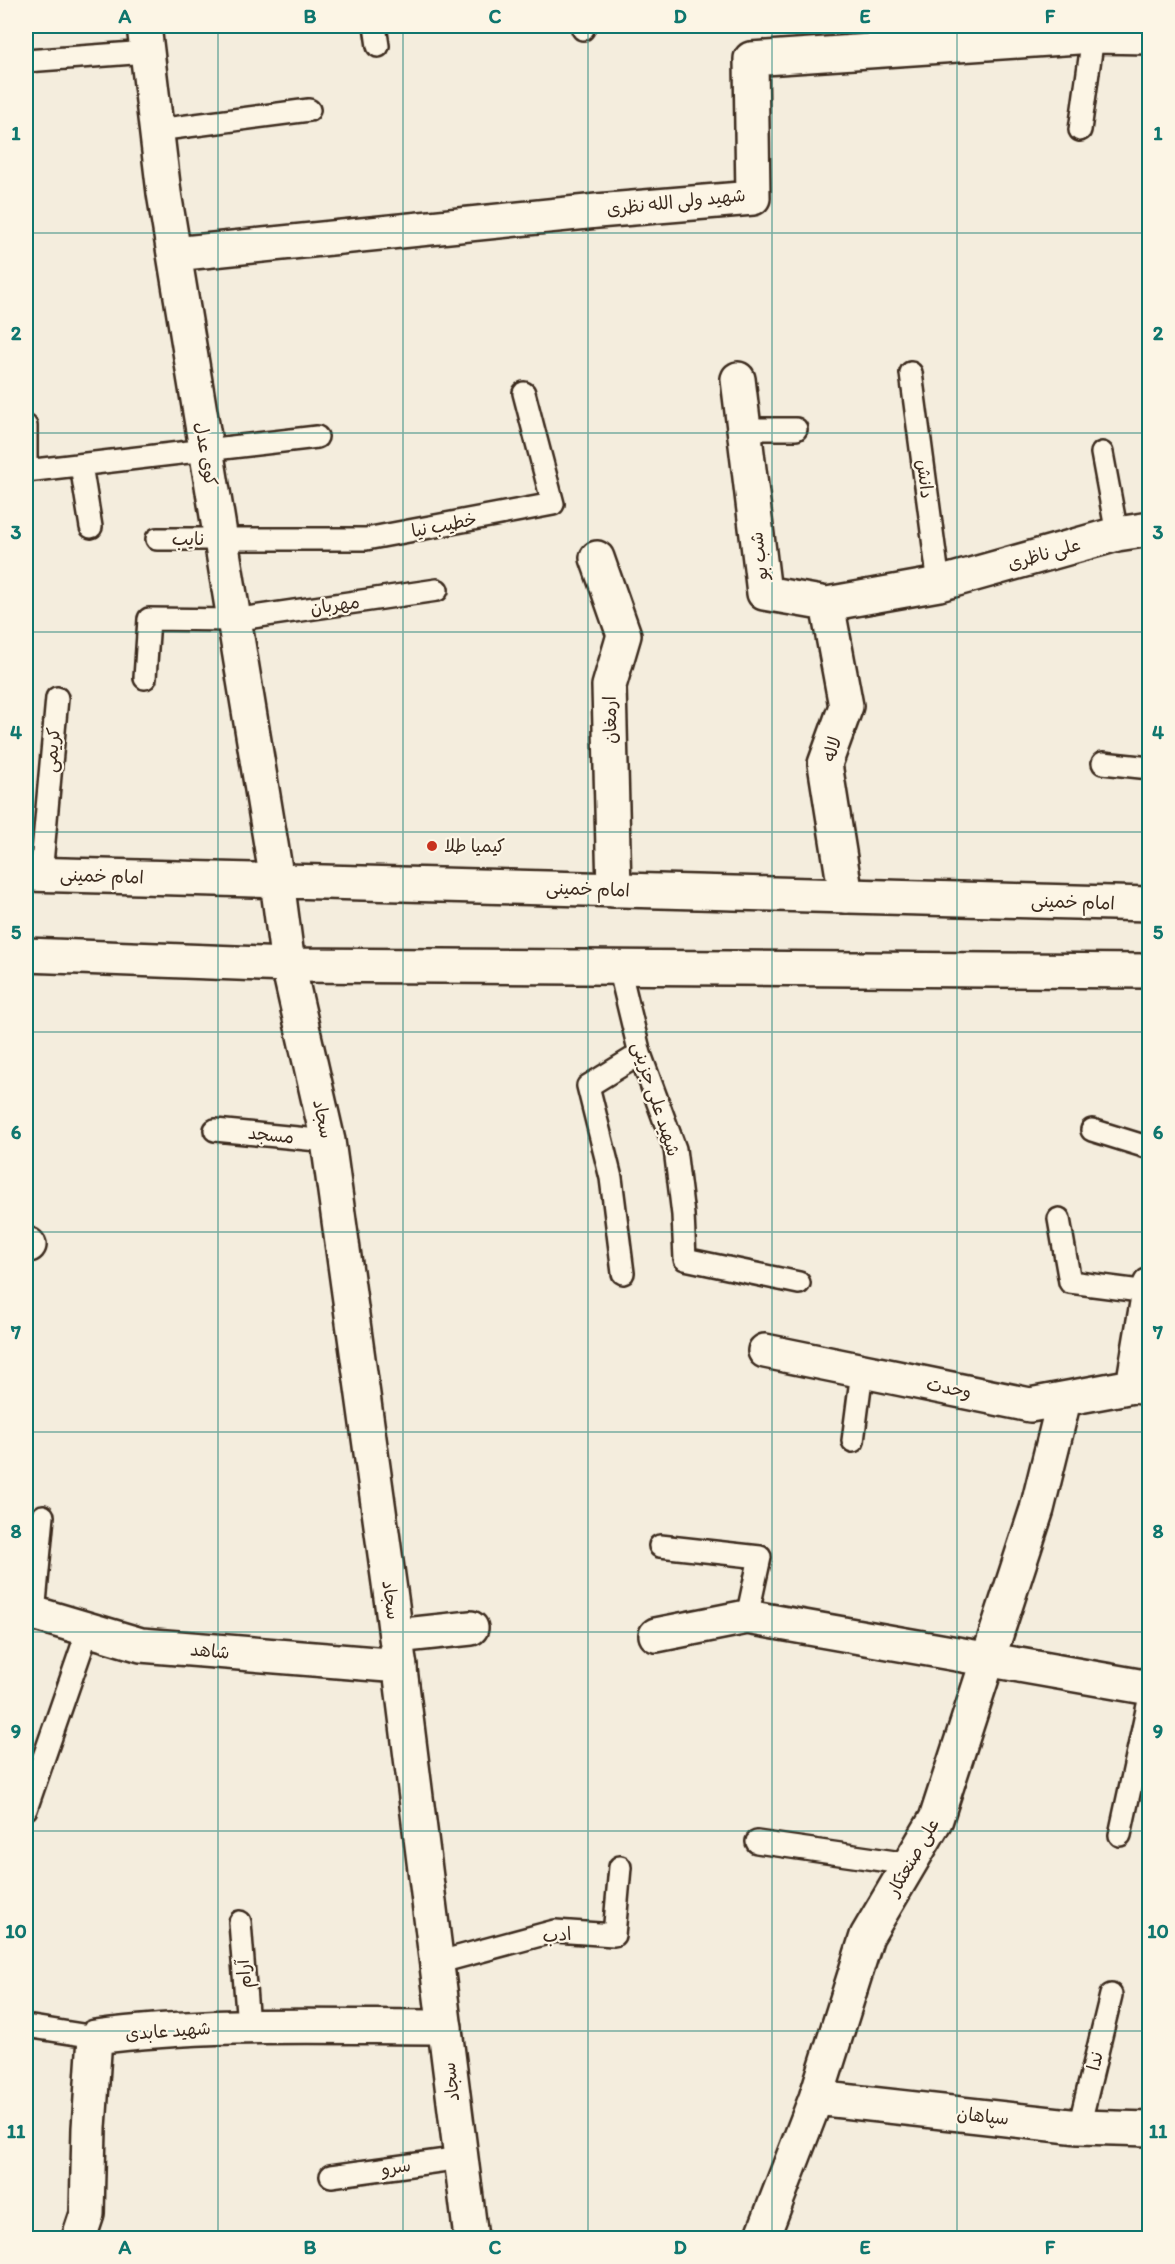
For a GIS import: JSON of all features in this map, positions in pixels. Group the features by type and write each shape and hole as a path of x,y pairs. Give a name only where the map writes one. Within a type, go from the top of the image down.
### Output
{"street":[{"name":"شهید ولی الله نظری","path":"174,254 597,211 753,198 751,59 1093,36 1149,37"},
{"name":"کوی عدل","path":"146,38 174,254 277,881"},
{"name":"شب بو","path":"738,379 764,593 827,604 939,584"},
{"name":"علی ناظری","path":"939,584 1117,534 1149,529"},
{"name":"ارمغان","path":"597,558 624,635 609,686 614,890"},
{"name":"لاله","path":"827,604 846,706 825,765 846,896"},
{"name":"امام خمینی","path":"33,874 1149,904"},
{"name":"سجاد","path":"277,881 288,965 328,1141 398,1651 471,2238"},
{"path":"26,955 288,965 1149,971"},
{"path":"1141,1387 1149,1288"},
{"name":"وحدت","path":"765,1351 1030,1405 1141,1387"},
{"name":"علی صنعتکار","path":"762,2238 816,2098 867,1936 936,1819 1037,1509 1064,1400"},
{"name":"شاهد","path":"30,1612 141,1645 398,1651"},
{"path":"656,1635 747,1617 1149,1688"},
{"path":"398,1651 471,1628"},
{"name":"شهید عابدی","path":"95,2037 152,2030 248,2026 445,2027"},
{"path":"79,2238 87,2214 89,2128 95,2037"},
{"name":"سپاهان","path":"816,2098 1079,2127 1149,2129"}],"lane":[{"path":"1080,130 1093,36"},
{"path":"26,61 146,38"},
{"path":"157,130 309,110"},
{"name":"دانش","path":"911,373 939,584"},
{"name":"خطیب نیا","path":"220,539 366,539 553,504 524,393"},
{"path":"26,426 26,471 317,437"},
{"path":"744,429 796,429"},
{"path":"1102,453 1117,534"},
{"path":"81,465 91,527"},
{"name":"نایب","path":"157,539 220,539"},
{"name":"مهربان","path":"145,678 149,619 233,620 437,590"},
{"name":"کریمی","path":"33,874 57,698"},
{"path":"1103,763 1149,768"},
{"name":"شهید علی جزینی","path":"619,968 640,1054 675,1149 683,1215 685,1259 799,1283"},
{"path":"623,1273 611,1178 588,1086 640,1054"},
{"name":"مسجد","path":"215,1130 328,1141"},
{"path":"1092,1130 1149,1148"},
{"path":"1059,1219 1070,1282 1149,1288"},
{"path":"853,1441 862,1371"},
{"path":"30,1612 43,1516"},
{"path":"660,1546 760,1557 747,1617"},
{"path":"26,1809 88,1630"},
{"path":"1120,1835 1149,1696"},
{"path":"757,1842 909,1864"},
{"name":"ادب","path":"436,1963 555,1931 614,1935 620,1867"},
{"name":"آرام","path":"240,1922 248,2026"},
{"name":"ندا","path":"1079,2127 1110,1995"},
{"path":"26,2026 95,2037"},
{"name":"سرو","path":"331,2175 461,2158"}],"place":[{"name":"کیمیا طلا","path":"432,846"}]}
